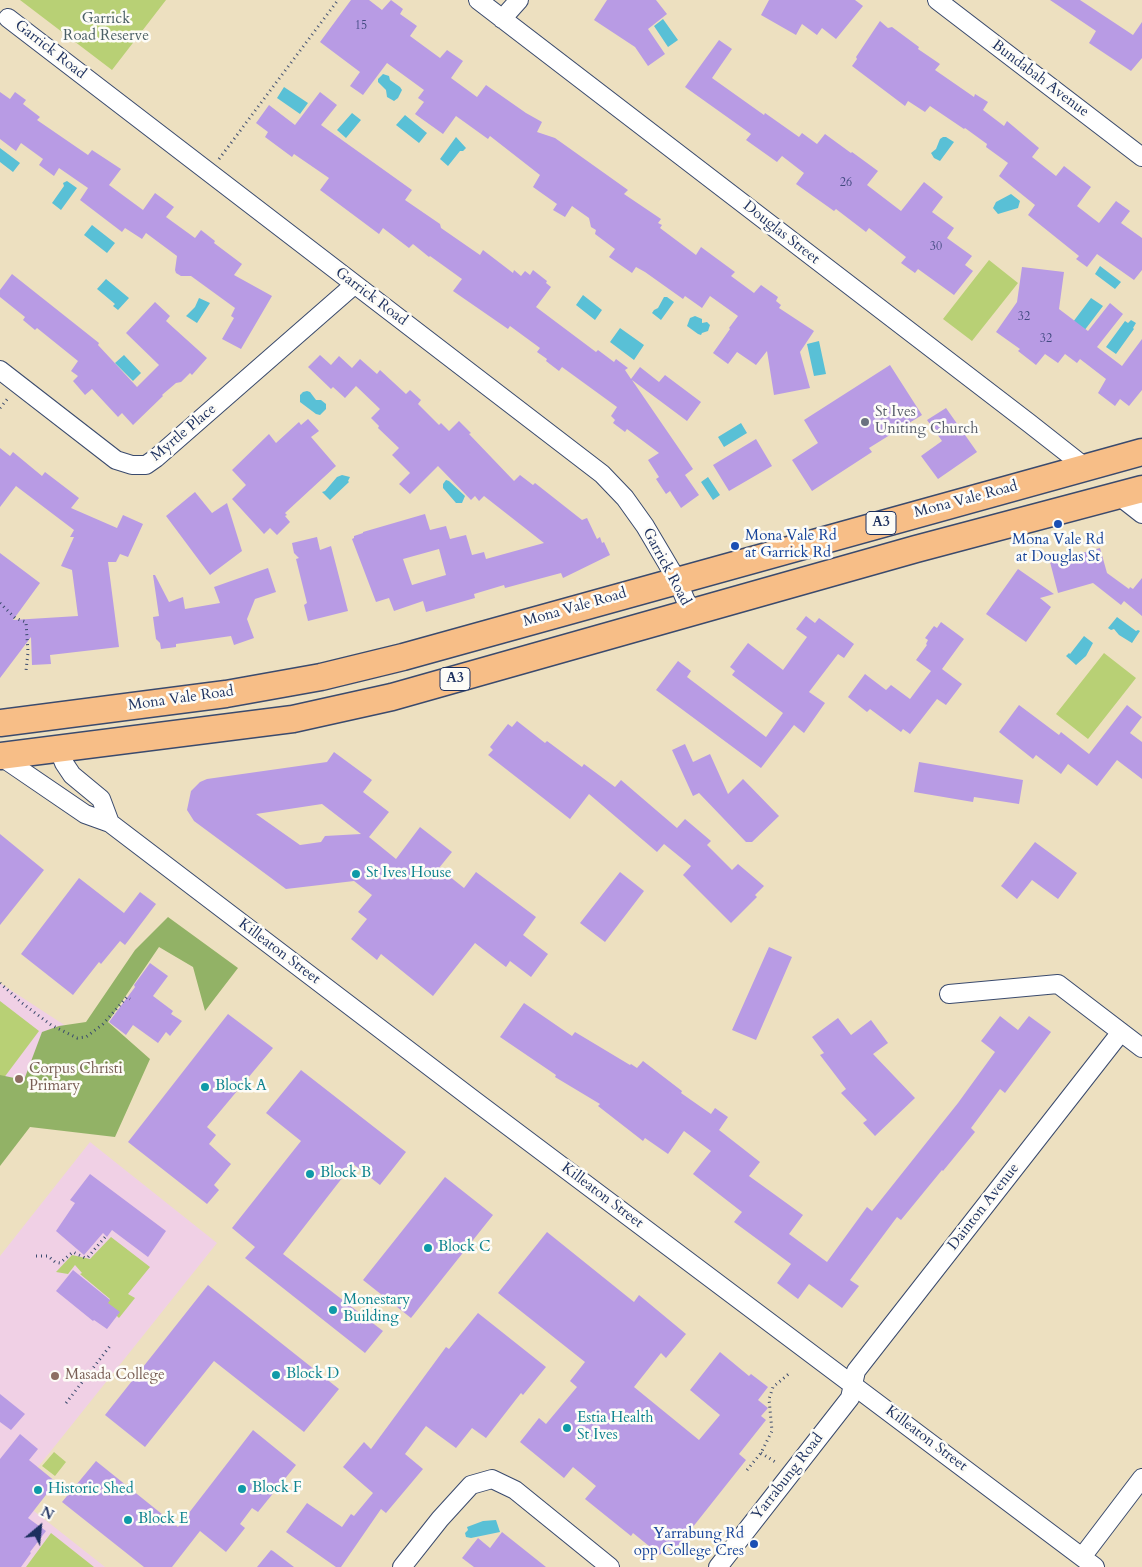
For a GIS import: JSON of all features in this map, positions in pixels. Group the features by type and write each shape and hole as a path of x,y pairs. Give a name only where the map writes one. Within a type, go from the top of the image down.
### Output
{"highway":[{"name":"Mona Vale Road","path":"0,723 226,694 320,677 403,657 1142,452"},
{"name":"A3","path":"0,756 293,718 392,697 690,612 1130,493"}],"street":[{"name":"Douglas Street","path":"478,0 1029,422 1084,467"},
{"path":"502,19 519,0"},
{"name":"Bundabah Avenue","path":"937,0 1142,157"},
{"name":"Garrick Road","path":"8,18 602,474 625,498 640,519 676,580 690,612"},
{"name":"Myrtle Place","path":"0,370 116,460 132,465 146,465 354,285"},
{"path":"1130,493 1142,514"},
{"path":"58,748 64,763 72,775 101,799 110,823"},
{"name":"Killeaton Street","path":"0,756 85,814 110,823 467,1095 1089,1562"},
{"path":"949,994 1058,984 1142,1048"},
{"name":"Dainton Avenue","path":"853,1385 856,1371 1121,1032"},
{"name":"Yarrabung Road","path":"718,1567 850,1398 853,1385"},
{"path":"1089,1562 1142,1478"},
{"path":"402,1567 440,1519 472,1485 492,1480 515,1490 610,1567"}],"path":[{"path":"209,172 338,0"},
{"path":"0,603 14,618 26,622 28,652 26,671"},
{"path":"0,983 22,1003 51,1024 78,1038 86,1036 104,1024 127,997 130,999"},
{"path":"36,1256 48,1256 55,1262 60,1263 72,1252 88,1258 106,1236"},
{"path":"66,1403 110,1346"},
{"path":"747,1470 761,1452 772,1431 769,1399 773,1388 791,1372"},
{"path":"761,1452 777,1464"}],"shaded area":[{"name":"Corpus Christi Primary","path":"0,983 75,1032 0,1127"},
{"name":"Masada College","path":"90,1142 217,1243 15,1496 105,1567 0,1567 0,1256"}],"green space":[{"name":"Garrick Road Reserve","path":"20,0 166,0 112,70"},
{"path":"989,260 1018,283 972,341 943,319"},
{"path":"1104,653 1136,678 1088,739 1056,714"},
{"path":"168,917 238,968 205,1011 193,967 159,947 108,1022 150,1059 115,1137 30,1127 0,1166 0,1075 24,1080 42,1032 59,1026 86,1022 135,950"},
{"path":"0,1001 39,1031 0,1083"},
{"path":"111,1237 150,1267 128,1294 135,1298 119,1318 106,1305 110,1299 80,1274 82,1273 75,1265 68,1274 56,1272 72,1255 90,1259"},
{"path":"54,1452 66,1462 55,1476 42,1466"},
{"path":"51,1533 94,1567 26,1567"}],"water":[{"path":"663,19 678,40 668,47 654,26"},
{"path":"383,74 389,76 390,80 402,90 394,101 387,97 386,90 378,82 378,79"},
{"path":"284,87 308,103 300,114 277,98"},
{"path":"352,113 361,120 346,138 337,130"},
{"path":"405,115 427,133 419,143 396,125"},
{"path":"456,137 466,148 460,151 448,166 440,159"},
{"path":"943,137 954,142 940,161 934,158 931,153 936,149 940,139"},
{"path":"0,148 20,163 13,172 0,162"},
{"path":"67,181 77,188 61,210 52,203 64,186 63,183"},
{"path":"1011,194 1020,201 1018,208 998,214 993,208 996,202"},
{"path":"92,225 115,243 107,253 84,235"},
{"path":"1100,266 1121,282 1115,289 1095,274"},
{"path":"106,279 129,298 118,310 113,306 115,304 97,289"},
{"path":"583,295 602,310 595,320 576,305"},
{"path":"664,297 674,302 661,320 652,313 658,308"},
{"path":"199,298 210,303 197,323 186,316 195,307"},
{"path":"1091,298 1103,306 1084,331 1073,322"},
{"path":"695,316 702,319 702,323 707,322 710,325 708,331 701,335 687,326 690,318"},
{"path":"1131,320 1136,323 1134,329 1116,354 1106,347 1125,321 1128,323"},
{"path":"620,328 644,345 634,360 610,342"},
{"path":"819,341 826,374 814,376 807,344"},
{"path":"124,355 141,373 133,381 115,363"},
{"path":"307,391 316,400 321,400 326,404 326,409 320,415 300,402 300,395"},
{"path":"741,423 747,433 724,447 718,437"},
{"path":"342,475 350,477 349,482 330,500 322,492 337,477"},
{"path":"708,477 720,495 713,500 701,482"},
{"path":"446,480 465,496 462,503 456,503 443,488"},
{"path":"1117,617 1136,631 1140,631 1132,643 1119,635 1114,629 1108,628"},
{"path":"1084,636 1093,643 1086,656 1076,665 1066,656 1070,654"},
{"path":"496,1520 500,1532 471,1538 466,1537 467,1527 483,1521"}],"building":[{"path":"351,0 369,0 382,10 391,0 403,9 400,14 417,26 410,36 440,58 447,50 463,61 451,78 477,97 486,85 542,122 537,132 555,138 628,190 624,194 661,219 658,223 662,225 660,228 696,255 701,247 735,272 731,276 754,293 761,285 778,297 776,301 781,305 779,308 814,331 800,352 810,388 774,395 767,351 756,365 737,352 728,364 713,353 738,316 710,296 702,308 685,296 683,299 636,267 632,273 609,257 615,249 595,234 596,230 591,227 589,218 572,206 565,217 553,210 557,204 533,187 540,175 490,136 488,139 456,116 443,134 415,114 424,102 418,98 424,90 387,63 363,95 350,86 360,72 320,42"},
{"path":"607,0 656,0 667,14 648,29 665,54 648,66 635,47 594,20"},
{"path":"769,0 855,0 863,6 836,39 822,28 817,35 802,24 796,35 761,15"},
{"path":"1050,0 1080,0 1133,35 1142,22 1142,58 1131,71 1089,43 1096,31"},
{"path":"880,21 888,28 892,27 919,47 918,49 940,64 935,70 974,97 975,94 988,102 983,110 1004,126 1007,121 1039,148 1032,157 1056,176 1064,166 1091,187 1077,206 1099,223 1116,201 1130,211 1121,223 1142,238 1142,270 1134,280 1097,254 1087,267 1076,259 1079,256 1028,215 1035,205 999,176 1008,163 986,147 987,144 930,106 925,112 908,101 905,106 852,66"},
{"path":"719,40 732,49 712,78 764,115 765,113 799,137 802,133 817,144 825,134 852,152 878,171 867,185 901,211 924,182 943,197 932,212 954,228 947,238 972,256 965,265 973,271 954,295 918,269 915,273 901,263 906,257 869,228 866,232 836,209 834,211 796,184 804,173 782,156 777,162 746,140 751,134 685,87"},
{"path":"0,92 10,99 15,92 26,100 23,104 40,117 37,120 88,155 92,150 121,169 109,185 143,210 155,193 174,207 166,217 195,238 201,230 215,241 214,243 242,264 234,275 272,296 241,349 222,339 234,318 231,316 235,308 191,276 181,276 176,273 177,256 146,233 142,239 125,228 122,232 80,200 88,188 59,168 54,176 39,165 43,159 21,143 16,151 0,139"},
{"path":"320,92 337,105 321,125 412,190 405,200 480,255 483,250 513,273 514,270 521,276 525,271 530,275 533,270 547,281 546,283 551,287 536,307 596,352 598,350 614,362 616,359 628,368 625,370 631,379 640,367 659,382 665,375 701,402 687,421 632,380 693,469 685,475 699,495 681,508 670,491 666,494 656,479 659,477 648,460 659,453 627,429 625,432 613,423 615,420 611,416 617,407 562,367 559,371 537,352 540,348 510,326 508,329 453,291 462,279 413,244 409,248 383,228 379,234 320,190 329,178 294,154 292,157 265,137 268,132 256,123 269,105 295,125"},
{"path":"1022,267 1064,272 1059,309 1088,331 1110,303 1123,314 1097,347 1122,366 1142,339 1142,390 1129,406 1120,399 1115,406 1098,393 1106,379 1080,359 1077,363 1065,354 1058,363 1045,354 1036,365 1018,351 1020,349 996,332 1017,302"},
{"path":"12,274 99,343 98,345 137,387 159,365 126,333 155,302 170,316 166,321 207,358 192,375 190,373 181,382 176,383 162,395 133,425 122,413 118,417 92,389 85,395 73,381 78,376 71,371 78,361 37,328 35,330 23,320 25,317 0,297 0,290"},
{"path":"320,355 331,365 339,356 352,368 360,359 377,374 380,370 406,394 410,390 421,400 418,404 439,425 441,423 449,431 459,421 514,481 520,475 533,485 535,483 582,520 587,518 597,539 600,537 610,555 563,578 561,573 505,588 504,585 474,594 475,598 426,612 423,601 394,611 389,598 376,602 352,539 363,532 425,514 430,530 446,526 450,539 466,535 472,555 484,552 486,559 544,543 484,496 479,501 475,496 471,500 438,466 410,494 399,484 410,473 392,455 399,448 378,428 379,426 371,418 380,409 356,386 345,398 333,387 331,389 308,367","holes":["439,549 446,575 412,585 403,559"]},
{"path":"890,365 922,415 869,448 872,452 812,491 792,460 818,443 804,420"},
{"path":"946,408 977,452 938,479 921,456 942,441 927,420"},
{"path":"308,419 319,431 311,437 336,466 285,513 290,522 277,535 270,528 264,534 232,499 246,485 232,470 269,434 276,443 299,422 301,425"},
{"path":"756,439 772,466 729,491 713,465"},
{"path":"0,448 10,456 13,452 42,476 45,472 79,498 71,508 117,528 123,515 143,524 128,557 120,554 116,562 108,562 119,647 50,655 51,664 32,665 31,637 0,678 0,553 40,583 13,620 78,616 72,570 61,566 74,537 70,537 74,530 16,486 0,507"},
{"path":"195,492 212,513 227,503 242,551 210,575 166,516"},
{"path":"317,537 320,550 331,546 348,611 308,621 304,605 307,603 296,559 299,558 294,553 292,543"},
{"path":"1100,548 1107,573 1129,589 1130,587 1133,589 1142,578 1142,616 1124,601 1121,605 1093,583 1058,593 1050,562"},
{"path":"268,568 276,592 255,599 247,619 254,638 234,645 231,636 176,644 176,647 161,649 160,643 156,639 153,617 159,616 153,575 155,575 169,602 183,597 185,609 220,603 214,587"},
{"path":"1018,569 1054,594 1040,598 1051,607 1026,642 986,614"},
{"path":"806,616 815,623 819,618 854,644 844,658 838,654 809,692 825,703 804,733 794,725 761,768 656,690 678,661 691,671 687,677 766,737 783,713 732,675 735,671 730,667 748,643 783,670 807,637 796,629"},
{"path":"941,622 964,639 942,669 962,684 946,705 937,699 910,734 903,729 901,732 870,709 867,712 848,697 865,674 886,690 891,685 910,699 931,671 916,660 927,645 928,640 925,638 934,626 937,628"},
{"path":"1019,705 1059,735 1061,732 1089,754 1127,705 1142,717 1130,733 1142,742 1142,779 1117,760 1097,786 1068,764 1061,774 1036,755 1033,759 999,732"},
{"path":"517,721 545,743 547,741 582,767 584,764 615,787 621,780 677,828 685,819 711,841 707,845 732,870 738,864 764,886 755,895 757,897 731,923 683,875 691,866 664,844 657,852 589,794 570,819 488,755 493,750 490,747 508,724 512,727"},
{"path":"685,744 693,762 710,754 728,794 743,779 779,816 752,842 746,842 699,793 693,796 672,750"},
{"name":"St Ives House","path":"334,752 372,780 363,792 389,812 369,837 396,859 420,827 452,852 439,868 464,888 476,872 536,917 523,935 548,954 531,977 510,961 506,967 475,943 433,996 381,954 377,960 351,939 367,919 358,912 372,895 354,881 286,889 194,821 187,810 191,791 200,782 207,779 327,762","holes":["322,804 361,834 325,836 321,842 300,845 256,814"]},
{"path":"919,762 1023,780 1019,804 974,797 973,802 914,792"},
{"path":"0,834 44,870 0,925"},
{"path":"1035,842 1077,873 1058,899 1032,880 1017,899 1001,886"},
{"path":"620,872 644,891 605,942 580,923"},
{"path":"79,878 124,913 140,892 156,904 125,945 120,941 101,964 99,962 73,995 21,954"},
{"path":"769,947 792,957 756,1040 732,1030"},
{"path":"150,963 168,976 153,996 173,1011 171,1014 182,1021 170,1036 166,1032 158,1043 133,1025 126,1035 109,1022"},
{"path":"524,1003 572,1036 575,1032 630,1065 637,1068 643,1061 682,1091 681,1093 711,1114 715,1108 728,1117 719,1130 760,1162 749,1176 803,1215 789,1234 827,1262 867,1207 872,1211 958,1103 995,1052 981,1041 1000,1016 1018,1030 1029,1016 1051,1032 1005,1093 1000,1089 971,1128 975,1132 943,1171 901,1220 897,1217 850,1280 859,1286 842,1308 809,1284 798,1299 777,1283 791,1264 734,1222 742,1212 693,1174 711,1151 684,1131 668,1154 645,1138 643,1141 598,1106 600,1104 555,1077 556,1075 500,1037"},
{"name":"Block A","path":"228,1014 273,1048 207,1127 216,1135 209,1144 231,1164 214,1185 219,1190 207,1204 128,1142"},
{"path":"838,1018 851,1035 871,1020 888,1043 873,1054 915,1098 875,1136 863,1123 867,1120 841,1093 846,1089 820,1055 824,1053 812,1037"},
{"name":"Block B","path":"301,1070 406,1152 380,1185 353,1164 283,1254 383,1331 365,1353 245,1258 255,1247 232,1228 301,1141 266,1113"},
{"path":"90,1174 166,1231 148,1257 112,1230 107,1237 103,1233 84,1255 56,1231 75,1203 70,1200"},
{"name":"Block C","path":"445,1177 493,1215 411,1318 363,1280"},
{"name":"Estia Health St Ives","path":"547,1232 634,1302 639,1295 686,1334 666,1358 661,1353 634,1387 699,1440 720,1415 690,1390 720,1352 749,1376 751,1374 768,1387 758,1400 768,1408 761,1416 766,1420 739,1454 746,1460 673,1552 667,1546 660,1555 633,1533 631,1536 585,1499 596,1486 573,1467 564,1478 520,1442 539,1418 546,1424 577,1387 570,1381 585,1362 498,1293"},
{"path":"73,1270 110,1300 108,1303 120,1312 107,1329 93,1321 56,1291"},
{"name":"Block D","path":"208,1285 339,1389 304,1432 214,1361 145,1447 105,1415"},
{"path":"478,1313 546,1367 523,1395 521,1393 486,1438 472,1428 456,1448 426,1426 405,1454 423,1469 386,1513 381,1509 341,1567 336,1567 286,1532 307,1503 342,1527 351,1514 354,1516 373,1493 343,1467 364,1442 371,1449 446,1347 449,1349"},
{"path":"0,1394 25,1414 11,1430 0,1422"},
{"path":"253,1430 296,1465 258,1512 252,1508 240,1524 245,1528 226,1552 200,1531 172,1567 144,1567 62,1502 96,1461 178,1527"},
{"path":"20,1434 38,1449 29,1460 56,1482 28,1518 46,1531 21,1567 0,1567 0,1459"},
{"path":"502,1532 546,1567 474,1567 462,1558 478,1538 490,1548"},
{"path":"271,1550 273,1551 294,1567 257,1567"}],"place":[{"name":"St Ives Uniting Church","path":"865,422"},
{"name":"Mona Vale Rd at Douglas St","path":"1058,524"},
{"name":"Mona Vale Rd at Garrick Rd","path":"735,546"},
{"name":"St Ives House","path":"356,874"},
{"name":"Corpus Christi Primary","path":"19,1079"},
{"name":"Block A","path":"205,1087"},
{"name":"Block B","path":"310,1174"},
{"name":"Block C","path":"428,1248"},
{"name":"Monestary Building","path":"333,1310"},
{"name":"Block D","path":"276,1375"},
{"name":"Masada College","path":"55,1376"},
{"name":"Estia Health St Ives","path":"567,1428"},
{"name":"Block F","path":"242,1489"},
{"name":"Historic Shed","path":"38,1490"},
{"name":"Block E","path":"128,1520"},
{"name":"Yarrabung Rd opp College Cres","path":"754,1544"}]}
